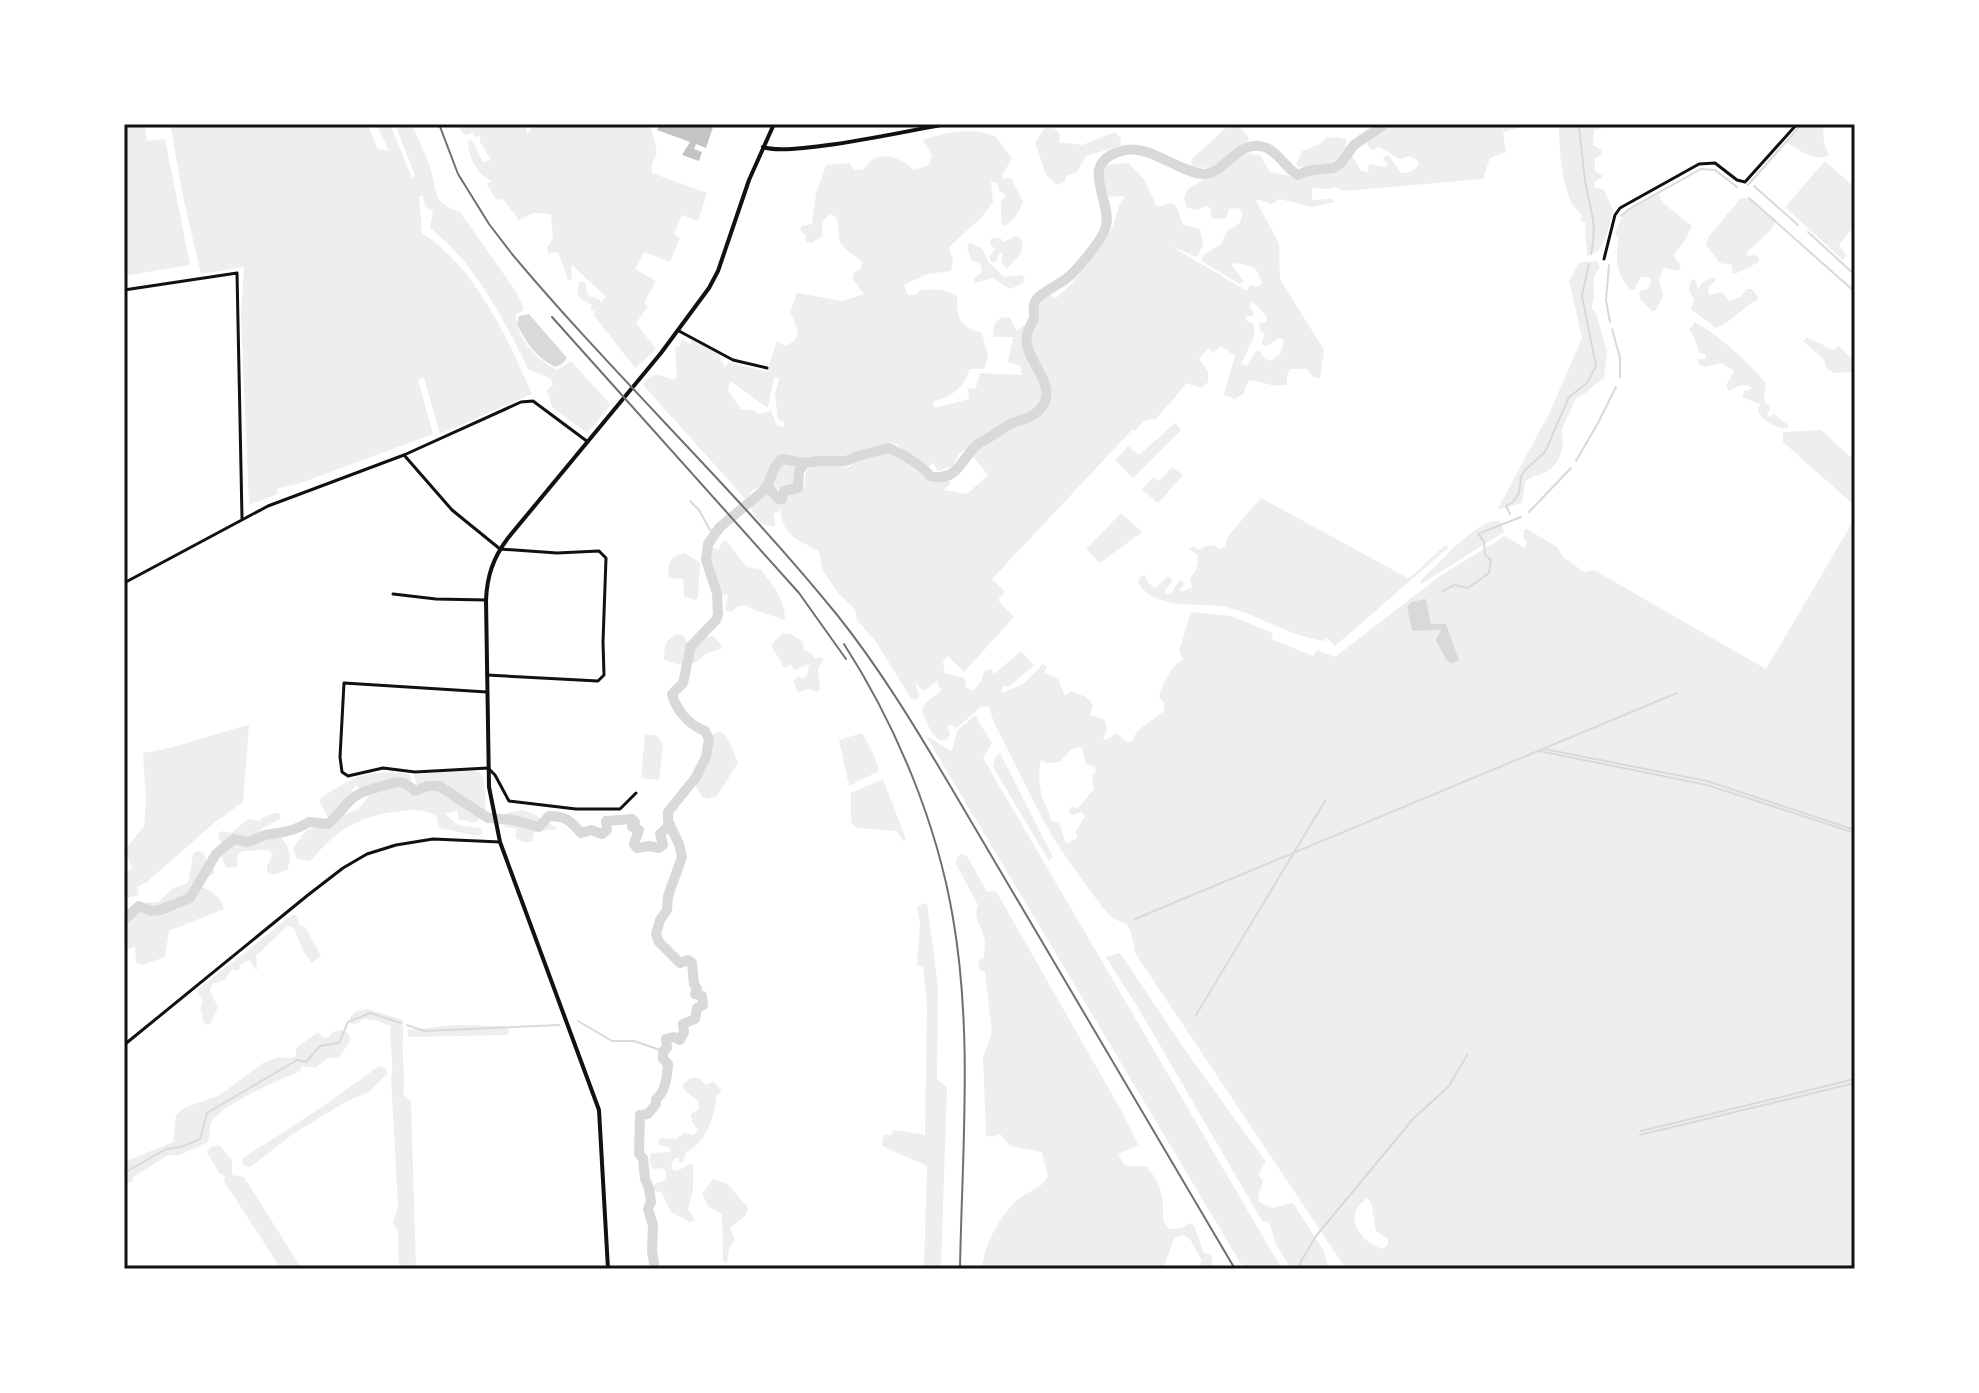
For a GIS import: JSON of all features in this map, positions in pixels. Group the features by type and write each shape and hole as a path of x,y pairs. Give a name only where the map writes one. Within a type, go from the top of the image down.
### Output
{"main road":[{"path":"608,1269 599,1110 500,842 491,796 486,600 490,570 500,549 679,331 718,271 749,180 774,124"},
{"path":"763,147 778,150 946,124"}],"street":[{"path":"1604,259 1615,215 1620,208 1699,164 1715,163 1737,180 1745,182 1797,124"},
{"path":"124,290 237,273 242,518"},
{"path":"679,331 733,360 767,368"},
{"path":"124,583 242,518 404,455 528,401 533,401 588,442"},
{"path":"404,455 452,510 500,549 557,553 599,551 606,558 604,675 598,681 487,675"},
{"path":"393,594 486,600"},
{"path":"487,692 344,683 342,772 348,776 383,768 415,772 488,768 509,801 576,809 620,809 636,793"},
{"path":"124,1045 308,895 367,854 433,839 500,842"}],"shaded area":[{"path":"124,124 145,124 147,141 165,139 190,265 124,276"},
{"path":"170,124 367,124 378,149 389,151 376,124 390,124 412,178 415,176 395,124 411,124 428,161 440,200 460,212 517,293 524,310 516,315 517,324 524,340 535,354 557,370 571,361 611,405 587,433 552,407 547,390 553,385 551,379 528,369 474,274 446,241 430,228 433,211 425,206 423,196 419,196 422,233 459,265 474,284 512,349 532,394 440,434 424,378 418,379 433,434 298,484 278,488 277,494 249,505 241,315 244,267 201,274"},
{"path":"458,124 469,124 471,128 470,124 497,124 493,131 498,124 525,124 527,134 535,124 650,124 657,152 652,173 707,193 698,221 682,215 674,234 680,238 670,262 644,252 635,269 656,281 644,303 648,306 636,323 656,349 635,368 593,314 595,312 590,309 592,305 580,299 577,292 579,282 585,282 588,296 599,299 601,303 606,297 571,264 572,279 568,280 558,252 548,253 547,248 553,238 551,214 533,213 519,220 503,199 496,200 487,184 491,181 474,164 470,153 468,141 472,140 483,162 491,160 480,142 480,136 475,137 473,132 463,134"},
{"path":"1237,124 1249,138 1247,144 1210,168 1192,167 1191,160 1229,125"},
{"path":"1388,124 1521,124 1521,127 1503,132 1506,152 1490,158 1483,179 1343,191 1335,187 1312,188 1312,200 1331,199 1335,202 1312,207 1279,199 1272,204 1255,199 1279,243 1280,279 1324,350 1320,378 1313,377 1307,369 1291,369 1287,375 1287,385 1249,380 1243,394 1235,399 1224,395 1235,356 1221,346 1212,353 1209,348 1199,359 1208,372 1208,382 1201,388 1187,383 1156,419 1144,421 1135,431 1133,429 992,579 1005,591 998,600 1014,617 964,672 948,656 943,662 945,673 965,678 966,687 973,691 985,670 991,669 994,674 1021,651 1034,666 1008,687 1003,686 1002,693 1023,684 1043,664 1047,667 1044,673 1058,679 1065,696 1071,691 1086,697 1093,705 1090,715 1105,720 1107,731 1103,739 1117,733 1126,742 1132,741 1137,731 1164,711 1164,703 1159,697 1174,666 1183,659 1179,651 1191,612 1231,616 1273,633 1271,639 1313,656 1317,650 1335,657 1440,576 1505,536 1525,548 1527,542 1523,537 1527,529 1557,547 1563,557 1584,572 1594,570 1766,669 1855,518 1855,1269 1346,1269 1135,953 1127,925 1103,908 1056,842 994,723 989,706 981,707 957,728 947,726 950,734 947,740 940,741 931,732 922,711 926,702 942,690 938,680 924,691 915,683 919,695 917,700 911,698 876,642 857,620 855,609 838,593 823,571 819,551 788,531 780,510 774,514 775,526 759,521 751,507 770,492 777,503 784,504 787,499 784,495 805,486 808,468 818,463 849,467 856,461 891,452 917,467 925,478 949,479 950,484 944,490 967,494 988,475 972,455 980,449 981,438 959,454 953,466 938,471 933,463 928,467 897,444 890,443 849,457 806,460 799,467 796,486 777,489 767,485 752,490 747,501 643,385 652,376 677,378 675,346 679,347 682,339 690,344 692,340 719,355 725,367 729,362 767,372 777,341 785,346 797,336 790,313 797,293 843,301 864,294 853,279 862,262 841,244 836,217 830,214 822,222 822,236 812,243 806,242 806,236 800,230 802,226 812,224 816,194 826,165 850,163 854,170 864,169 874,158 888,156 914,170 929,165 932,156 923,140 968,131 995,136 1012,158 1002,176 1004,179 1011,178 1023,201 1014,219 1005,226 1001,222 1001,202 1006,195 999,191 998,184 991,181 993,202 981,218 949,247 953,261 951,271 927,274 904,285 908,295 916,295 920,290 935,290 957,296 961,321 968,328 982,333 988,355 985,369 970,369 956,391 933,402 934,408 969,399 968,389 976,388 980,373 1022,375 1020,366 1008,362 1013,337 993,337 994,325 1000,318 1010,317 1017,331 1023,326 1031,328 1041,299 1049,294 1056,298 1098,250 1112,228 1125,196 1108,197 1101,174 1106,165 1129,163 1144,180 1157,207 1171,203 1177,207 1183,225 1200,229 1203,244 1197,257 1171,246 1247,291 1250,285 1258,287 1262,284 1252,267 1233,263 1232,266 1244,281 1240,284 1201,261 1203,255 1221,244 1228,230 1239,224 1243,214 1239,208 1229,209 1226,218 1215,219 1210,216 1211,209 1207,206 1195,210 1186,207 1184,197 1188,189 1247,154 1260,155 1270,172 1299,178 1337,169 1351,154 1361,171 1368,172 1369,164 1386,167 1388,164 1383,160 1386,155 1401,173 1412,171 1419,163 1411,157 1400,159 1379,147 1372,150 1367,145","holes":["1253,302 1267,317 1266,322 1259,323 1260,331 1265,334 1261,344 1267,346 1279,338 1284,340 1281,353 1270,361 1259,350 1247,366 1241,364 1254,337 1254,325 1246,320 1246,316 1254,313 1249,306","774,377 779,378 775,395 778,419 784,422 784,427 777,426 771,411 759,414 741,409 728,390 730,381 768,408","1082,747 1086,764 1095,767 1096,771 1092,776 1094,789 1078,808 1070,807 1069,813 1072,815 1081,812 1085,816 1076,831 1077,838 1066,844 1059,823 1051,821 1044,802 1040,770 1041,760 1060,762 1071,749","1367,1198 1371,1202 1376,1231 1388,1239 1388,1245 1383,1249 1371,1244 1357,1228 1355,1215"]},
{"path":"1559,124 1606,124 1594,130 1593,145 1602,150 1601,155 1595,158 1595,171 1603,176 1594,183 1595,187 1604,190 1613,210 1602,245 1587,256 1586,223 1581,221 1581,214 1569,197 1562,172"},
{"path":"1804,124 1823,124 1824,143 1829,155 1813,157 1787,143"},
{"path":"1046,127 1056,129 1059,142 1082,145 1115,132 1121,139 1120,146 1086,156 1077,172 1066,176 1065,182 1057,185 1046,175 1035,142"},
{"path":"1326,138 1346,139 1346,148 1337,160 1314,167 1298,167 1296,164 1302,151 1320,144"},
{"path":"1825,161 1855,188 1855,225 1839,245 1846,256 1843,260 1785,207"},
{"path":"1658,194 1663,203 1692,226 1673,255 1681,266 1678,271 1664,268 1659,279 1663,296 1656,310 1652,311 1640,299 1639,293 1647,290 1652,280 1641,277 1634,290 1630,290 1618,266 1619,239 1615,234 1624,212"},
{"path":"1741,198 1749,198 1776,220 1771,230 1747,252 1748,256 1759,257 1759,262 1735,274 1732,273 1732,265 1720,263 1706,245 1709,236"},
{"path":"1020,237 1022,246 1014,262 1007,269 1001,262 1003,253 1000,253 992,262 989,257 995,249 990,244 991,239 1000,238 1004,242"},
{"path":"970,243 983,249 988,262 1004,277 1022,275 1025,279 1022,284 1010,289 993,278 975,283 974,279 982,272 982,267 971,260 967,247"},
{"path":"1597,261 1600,267 1594,279 1592,308 1607,352 1604,379 1576,398 1561,431 1562,447 1556,463 1548,471 1525,482 1522,503 1498,508 1549,414 1582,338 1569,281 1580,262"},
{"path":"1714,277 1716,280 1708,288 1709,295 1722,292 1729,301 1752,289 1758,297 1758,300 1716,328 1691,309 1694,300 1689,290 1691,280 1695,279 1698,290 1702,283"},
{"path":"529,314 567,358 562,364 555,367 528,343 517,324 519,316"},
{"path":"1695,322 1733,350 1766,383 1764,400 1770,408 1767,414 1770,417 1774,414 1788,428 1767,421 1758,412 1760,404 1742,397 1744,391 1752,389 1748,385 1729,391 1726,386 1734,371 1722,363 1705,367 1699,364 1698,359 1706,359 1689,330"},
{"path":"1807,337 1833,350 1839,346 1853,360 1852,372 1835,373 1826,368 1824,359 1803,341"},
{"path":"1175,423 1181,430 1133,478 1115,460 1128,446 1139,455"},
{"path":"1821,430 1855,461 1855,506 1783,442 1783,432"},
{"path":"1172,467 1183,475 1158,503 1142,490 1153,477 1159,481"},
{"path":"1261,498 1408,578 1445,546 1449,547 1335,646 1326,637 1325,641 1313,639 1230,608 1163,601 1143,590 1138,582 1145,575 1148,583 1156,588 1167,577 1172,578 1165,589 1166,594 1171,593 1180,580 1185,584 1181,592 1192,587 1190,578 1197,568 1198,555 1189,549 1193,546 1200,550 1210,545 1220,549 1225,547 1228,536"},
{"path":"1121,513 1142,532 1100,563 1086,549"},
{"path":"1491,521 1500,521 1504,532 1421,584 1420,581 1462,540"},
{"path":"726,541 747,567 760,569 769,581 781,598 785,620 746,605 731,612 725,610 728,594 721,595 707,553 710,544 718,551 722,542"},
{"path":"685,553 700,563 698,597 695,600 684,596 683,579 669,578 671,561"},
{"path":"1426,599 1431,624 1446,624 1459,660 1451,664 1436,640 1441,630 1412,631 1407,607 1411,602"},
{"path":"782,633 791,634 803,642 804,650 815,659 823,659 818,669 820,689 817,692 809,689 798,692 793,681 799,676 802,679 807,676 809,664 794,670 791,664 786,668 783,666 771,645"},
{"path":"676,634 683,635 689,646 696,647 706,637 713,636 721,649 707,653 695,663 687,661 680,665 664,660 666,644"},
{"path":"975,715 992,743 983,758 1282,1269 1244,1269 926,736 952,751 957,731"},
{"path":"249,725 243,802 137,887 139,895 124,899 124,873 132,869 125,849 144,827 143,753"},
{"path":"720,731 727,737 738,763 717,796 708,799 702,797 695,785 708,760 713,734"},
{"path":"862,733 879,771 849,786 839,740"},
{"path":"645,735 656,735 663,745 659,780 641,778"},
{"path":"1000,753 1053,857 1049,861 993,767 995,757"},
{"path":"464,769 479,772 484,779 486,814 474,823 459,819 457,809 444,813 458,825 480,828 482,833 478,836 439,828 437,817 428,813 401,811 360,821 339,833 310,861 297,859 293,848 306,831 358,809 371,794 369,787 361,789 356,785 332,817 327,816 321,798 342,785 372,773 395,772 409,774 408,788 416,791 431,786 425,783 417,786 414,775"},
{"path":"883,779 906,839 903,841 897,831 857,828 851,822 851,793"},
{"path":"521,810 557,829 534,832 532,842 523,842 516,838 516,829 503,823 507,813"},
{"path":"279,813 281,818 261,829 261,833 273,831 285,843 290,858 287,870 272,875 267,872 273,854 269,850 243,851 238,854 237,867 226,868 221,856 224,845 218,834 222,831 231,833 248,819 260,821"},
{"path":"197,851 204,853 207,864 214,870 214,874 200,880 199,886 214,894 224,909 169,931 165,957 142,965 136,963 135,947 124,950 124,922 144,903 158,902 173,888 186,884 193,854"},
{"path":"962,854 967,856 987,892 996,891 1125,1117 1138,1145 1118,1154 1124,1165 1147,1167 1161,1192 1163,1220 1169,1229 1182,1228 1190,1223 1194,1226 1204,1253 1211,1254 1213,1269 1197,1269 1202,1261 1190,1239 1182,1235 1174,1239 1163,1269 982,1269 989,1241 1004,1215 1017,1200 1038,1188 1048,1177 1042,1152 1011,1146 1000,1134 992,1137 986,1135 983,1057 992,1032 985,972 980,970 978,961 984,958 985,942 977,918 978,905 956,864 957,857"},
{"path":"927,903 938,987 937,1079 947,1087 941,1269 924,1269 927,1166 882,1146 884,1135 891,1135 894,1130 925,1135 927,1006 923,967 917,965 920,924 917,906"},
{"path":"292,915 296,915 300,925 305,927 321,956 312,963 302,949 294,928 287,926 256,956 257,971 249,960 240,965 239,971 232,969 225,980 212,984 210,991 218,1007 210,1024 203,1022 200,1010 203,1001 197,990"},
{"path":"1120,953 1266,1162 1258,1174 1263,1181 1259,1202 1272,1208 1293,1203 1324,1251 1329,1269 1291,1269 1276,1244 1269,1222 1262,1221 1106,957"},
{"path":"368,1009 403,1020 403,1094 411,1101 416,1269 399,1269 398,1231 393,1223 398,1207 391,1026 363,1019 351,1024 350,1018 356,1011"},
{"path":"456,1025 507,1026 509,1032 507,1035 409,1037 407,1030"},
{"path":"342,1030 349,1034 350,1040 339,1058 328,1058 315,1068 301,1066 301,1071 238,1101 216,1116 211,1123 208,1142 180,1155 168,1155 133,1177 132,1182 124,1184 124,1162 173,1142 176,1115 184,1108 220,1095 263,1063 279,1057 296,1056 296,1048 318,1032 328,1038 333,1032"},
{"path":"379,1066 388,1073 369,1092 347,1101 293,1134 250,1167 242,1162 243,1158"},
{"path":"691,1078 699,1078 706,1085 713,1081 722,1091 716,1096 711,1121 703,1136 686,1152 683,1163 675,1158 671,1166 678,1171 689,1164 693,1165 693,1189 688,1209 695,1220 690,1222 671,1212 661,1192 654,1191 654,1184 666,1180 666,1171 662,1168 652,1169 649,1158 652,1153 670,1152 670,1148 659,1145 661,1138 676,1139 684,1133 693,1135 698,1130 691,1114 699,1109 699,1102 684,1090 683,1084"},
{"path":"219,1145 232,1160 232,1175 244,1177 302,1269 281,1269 207,1152"},
{"path":"713,1179 728,1184 748,1208 746,1215 730,1228 735,1240 729,1248 727,1263 723,1261 722,1214 709,1207 702,1194"}],"building":[{"path":"659,124 714,124 706,148 696,144 694,149 702,152 699,161 682,155 690,142 657,130"}],"waterway":[{"path":"655,1269 653,1225 648,1209 651,1202 643,1158 639,1154 640,1115 648,1114 664,1088 668,1064 663,1059 666,1039 674,1037 680,1040 684,1032 683,1024 695,1019 697,1008 703,1005 702,996 695,994 697,989 692,963 688,960 680,963 659,942 656,934 667,910 668,896 682,857 668,821 668,812 696,777 706,757 709,739 705,731 684,716 672,694 683,683 691,646 718,614 717,593 706,560 708,544 720,527 763,491 770,489 778,499 782,499 784,491 798,488 799,471 805,463 846,461 889,448 917,464 930,476 947,476 979,443 1039,411 1046,398 1046,389 1027,344 1034,304 1042,294 1076,269 1104,232 1107,216 1099,174 1107,158 1118,152 1140,150 1203,174 1218,169 1240,151 1257,146 1272,151 1298,175 1340,164 1354,145 1385,124"},
{"path":"1578,124 1593,224 1591,254"},
{"path":"1748,185 1802,124"},
{"path":"1621,216 1701,169 1715,170 1737,187"},
{"path":"1754,186 1798,225"},
{"path":"1749,198 1855,292"},
{"path":"1808,232 1855,275"},
{"path":"1510,514 1506,506 1519,493 1524,471 1545,452 1569,397 1587,383 1596,366 1582,296 1589,264"},
{"path":"1609,265 1606,300 1610,322"},
{"path":"1612,329 1620,358 1620,377"},
{"path":"1576,461 1616,387"},
{"path":"763,491 775,466 782,459 805,463"},
{"path":"1529,512 1571,468"},
{"path":"690,501 710,530 717,532"},
{"path":"1443,591 1454,585 1468,588 1489,573 1491,560 1485,555 1484,541 1478,534 1521,517"},
{"path":"1135,919 1677,693"},
{"path":"1544,749 1707,781 1855,830"},
{"path":"1539,751 1707,785 1855,833"},
{"path":"124,920 139,906 151,911 160,910 190,898 216,854 234,839 247,842 293,830 309,822 328,824 354,797 394,783 405,784 415,791 427,786 439,786 488,818 539,827 549,816 555,816 567,820 581,833 591,830 602,834 607,830 606,821 632,819 635,822 632,827 639,830 634,844 637,848 659,848 663,845 660,834 670,825"},
{"path":"1196,1015 1325,801"},
{"path":"124,1173 166,1149 200,1139 207,1113 297,1060 306,1062 320,1046 339,1043 348,1022 370,1013 401,1023"},
{"path":"578,1021 612,1041 634,1041 663,1051"},
{"path":"407,1025 424,1031 559,1025"},
{"path":"1300,1269 1299,1265 1316,1236 1413,1119 1449,1086 1467,1055"},
{"path":"1641,1131 1855,1079"},
{"path":"1640,1135 1855,1083"}],"railway":[{"path":"439,124 458,174 512,254 799,569 869,658 939,767 1235,1269"},
{"path":"552,317 799,593 846,659"},
{"path":"844,644 881,708 912,776 937,846 953,918 965,1049 960,1269"}]}
